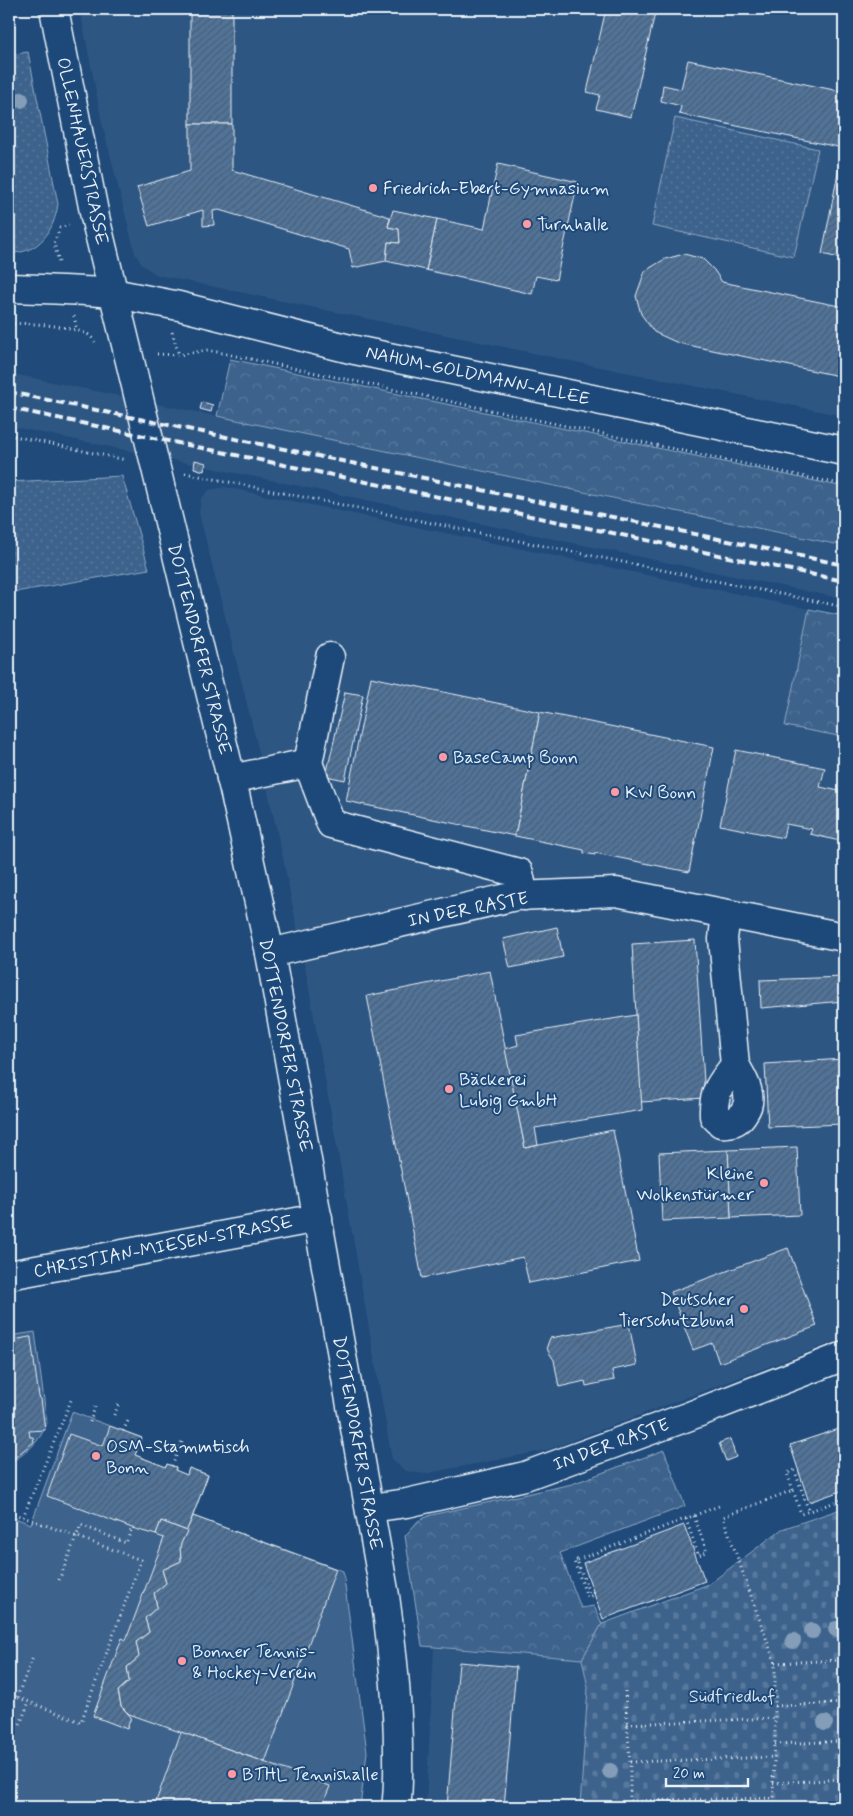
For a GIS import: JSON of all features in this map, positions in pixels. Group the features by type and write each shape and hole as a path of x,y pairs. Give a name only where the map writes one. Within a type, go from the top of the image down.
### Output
{"main road":[{"name":"OLLENHAUERSTRASSE","path":"54,9 94,217 113,293"},
{"name":"NAHUM-GOLDMANN-ALLEE","path":"9,288 54,290 67,288 113,293 179,306 350,349 844,451"},
{"name":"DOTTENDORFER STRASSE","path":"113,293 231,778 270,953 370,1508 394,1665 398,1712 396,1807"},
{"path":"330,657 308,763 331,824 519,873 524,896"},
{"path":"231,778 308,763"},
{"name":"IN DER RASTE","path":"270,953 498,900 524,896 616,892 844,937"},
{"path":"726,914 722,938 735,1065"},
{"name":"CHRISTIAN-MIESEN-STRASSE","path":"9,1275 318,1218"},
{"name":"IN DER RASTE","path":"370,1508 407,1503 525,1476 687,1417 844,1356"}],"path":[{"path":"9,324 24,322 77,330 89,335 98,345 157,354 179,355 208,350 844,485"},
{"path":"9,435 844,607"},
{"path":"23,1517 72,1398"},
{"path":"114,1415 119,1404"},
{"path":"90,1422 95,1407"},
{"path":"123,1431 128,1421"},
{"path":"172,1466 183,1439"},
{"path":"809,1512 796,1474 799,1471 786,1473 802,1514 809,1512 844,1499"},
{"path":"775,1807 773,1783 776,1744 775,1664 723,1517 793,1490"},
{"path":"594,1593 589,1593 577,1560 719,1506"},
{"path":"9,1512 141,1560 81,1722 9,1694"},
{"path":"686,1519 699,1554 695,1555 707,1552 694,1516"},
{"path":"59,1580 81,1525 126,1544 132,1528"},
{"path":"17,1697 32,1657"},
{"path":"775,1664 844,1660"},
{"path":"624,1691 630,1762 630,1807"},
{"path":"20,1724 29,1702"},
{"path":"775,1706 844,1703"},
{"path":"627,1724 775,1718"},
{"path":"776,1744 844,1741"},
{"path":"630,1762 775,1757"},
{"path":"773,1783 844,1779"},
{"path":"630,1801 775,1798"}],"shaded area":[{"name":"Friedrich-Ebert-Gymnasium","path":"80,9 844,9 844,416 157,275 142,265 135,253 102,123"},
{"path":"9,373 844,547 844,599 9,426"},
{"path":"225,487 809,609 785,725 844,737 844,1338 547,1450 424,1474 405,1471 392,1459 308,983 283,858 258,748 199,513 201,499 209,490"},
{"path":"434,1648 582,1659 588,1687 580,1807 426,1807"}],"green space":[{"path":"28,52 58,204 49,232 37,245 29,250 9,253 9,55"},
{"path":"675,118 818,149 794,257 652,226"},
{"path":"230,359 844,487 844,546 217,416"},
{"path":"122,476 149,569 9,593 9,482"},
{"path":"809,609 844,616 844,737 785,726"},
{"path":"35,1332 47,1423 32,1447 9,1463 9,1336"},
{"name":"Bonner Tennis- & Hockey-Verein","path":"72,1412 142,1438 135,1455 166,1467 167,1464 176,1467 176,1471 187,1475 189,1468 208,1475 193,1516 343,1571 367,1752 360,1807 9,1807 9,1516 31,1524"},
{"path":"664,1450 685,1506 560,1553 581,1608 594,1606 602,1624 582,1659 422,1646 405,1536 418,1521 431,1515 572,1484"},
{"name":"Südfriedhof","path":"844,1508 844,1807 580,1807 588,1687 582,1659 602,1624 709,1584 782,1529"}],"building":[{"path":"190,9 232,9 232,124 190,124"},
{"path":"606,9 656,9 631,117 596,109 600,95 587,92"},
{"path":"688,60 844,92 844,259 822,254 843,148 679,114 681,106 661,101 663,85 681,89"},
{"path":"190,124 232,124 232,170 390,217 388,227 399,229 400,243 388,242 386,261 353,268 349,249 219,210 213,211 214,225 203,226 203,210 149,226 137,187 190,171"},
{"name":"Turnhalle","path":"498,164 578,182 556,280 536,276 532,294 426,270 437,219 484,229"},
{"path":"393,210 437,219 426,270 386,261 388,242 400,243 399,229 388,227"},
{"path":"684,254 703,259 722,282 844,307 844,377 678,343 654,332 641,314 636,296 645,271 665,259"},
{"path":"202,402 213,405 211,412 200,409"},
{"path":"195,460 206,463 204,471 194,468"},
{"name":"BaseCamp Bonn","path":"371,677 540,712 515,836 346,801"},
{"path":"345,692 363,695 345,780 326,776"},
{"name":"KW Bonn","path":"540,712 714,747 689,872 595,853 595,855 584,853 584,850 515,836"},
{"path":"736,750 825,768 820,787 844,792 844,842 810,834 812,829 786,824 783,838 720,825"},
{"path":"557,927 563,957 510,968 503,939"},
{"path":"695,940 705,1098 641,1102 632,944"},
{"name":"Bäckerei Lubig GmbH","path":"490,971 525,1148 613,1130 639,1261 529,1283 523,1257 422,1278 367,996"},
{"path":"844,977 844,1001 761,1008 760,980"},
{"path":"636,1015 642,1110 535,1128 538,1145 525,1148 505,1049 518,1045 516,1035"},
{"path":"844,1059 844,1124 768,1127 765,1064"},
{"name":"Kleine Wolkenstürmer","path":"797,1147 800,1215 731,1218 728,1150"},
{"path":"728,1150 731,1218 662,1221 659,1153"},
{"name":"Deutscher Tierschutzbund","path":"788,1248 817,1326 719,1363 712,1343 693,1350 671,1292"},
{"path":"629,1324 637,1365 612,1370 614,1380 586,1386 585,1381 559,1387 554,1360 547,1346 550,1338"},
{"path":"31,1337 45,1430 29,1431 30,1437 33,1437 34,1442 9,1462 9,1341"},
{"path":"110,1426 142,1438 135,1455 166,1467 167,1464 176,1467 175,1470 187,1475 189,1468 208,1475 187,1531 161,1521 156,1535 47,1496 69,1434 103,1446"},
{"path":"844,1427 844,1490 809,1502 790,1445"},
{"path":"730,1439 736,1457 726,1461 719,1443"},
{"path":"193,1516 336,1569 265,1762 129,1714 121,1706 118,1691 129,1681 127,1667 139,1657 136,1642 149,1632 145,1618 157,1607 154,1593 166,1583 162,1570 181,1561 180,1546"},
{"path":"161,1521 187,1531 180,1546 181,1561 162,1570 166,1583 154,1593 157,1607 145,1618 149,1632 136,1642 139,1657 127,1667 129,1681 118,1691 121,1706 131,1717 127,1729 93,1716 122,1638 126,1640 164,1538 156,1535"},
{"path":"684,1525 705,1581 603,1619 583,1563"},
{"path":"459,1662 516,1667 504,1807 447,1807"},
{"name":"BTHL Tennishalle","path":"181,1732 330,1786 322,1807 154,1807"}],"railway":[{"path":"9,392 844,565"},
{"path":"9,408 844,581"}],"place":[{"name":"Friedrich-Ebert-Gymnasium","path":"373,188"},
{"name":"Turnhalle","path":"527,224"},
{"name":"BaseCamp Bonn","path":"443,757"},
{"name":"KW Bonn","path":"615,792"},
{"name":"Bäckerei Lubig GmbH","path":"449,1089"},
{"name":"Kleine Wolkenstürmer","path":"764,1183"},
{"name":"Deutscher Tierschutzbund","path":"744,1309"},
{"name":"OSM-Stammtisch Bonn","path":"96,1456"},
{"name":"Bonner Tennis- & Hockey-Verein","path":"182,1661"},
{"name":"BTHL Tennishalle","path":"232,1774"}]}
